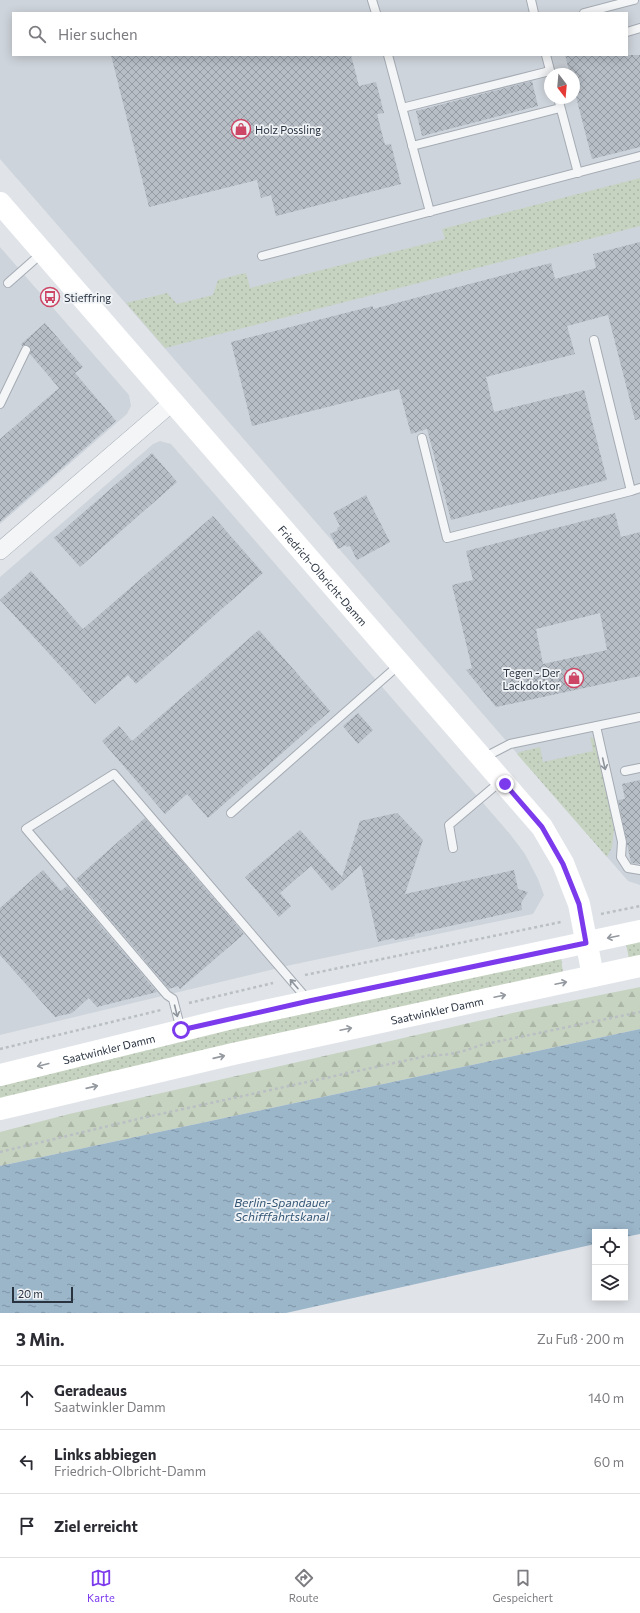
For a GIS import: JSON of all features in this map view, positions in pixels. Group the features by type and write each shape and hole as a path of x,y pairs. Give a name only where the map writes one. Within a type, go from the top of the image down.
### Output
{"main road":[{"name":"Friedrich-Olbricht-Damm","path":"0,203 542,827 563,864 579,904 593,976"},
{"name":"Saatwinkler Damm","path":"0,1075 181,1030 309,1001 640,931"},
{"name":"Saatwinkler Damm","path":"0,1109 234,1054 640,966"}],"street":[{"path":"0,551 173,402"}],"lane":[{"path":"372,0 376,12"},
{"path":"531,0 534,12"},
{"path":"588,12 634,0"},
{"path":"628,32 640,28"},
{"path":"388,56 430,212"},
{"path":"546,56 549,68"},
{"path":"402,108 544,73"},
{"path":"559,104 578,173"},
{"path":"412,146 560,108"},
{"path":"262,256 640,156"},
{"path":"8,283 43,252"},
{"path":"594,340 631,491"},
{"path":"0,404 26,350"},
{"path":"422,438 447,538 640,488"},
{"path":"231,813 401,664"},
{"path":"483,758 510,744 640,717"},
{"path":"596,726 622,842 621,857 628,868 640,870"},
{"path":"625,771 640,768"},
{"path":"181,1030 173,999 167,995 26,829 114,774 309,1001"},
{"path":"454,848 449,825 502,780"}],"path":[{"path":"0,1049 290,979 640,906"},
{"path":"0,1152 142,1118 431,1055 442,1055 467,1051 481,1045 640,1012"}],"shaded area":[{"path":"0,0 640,0 640,885 628,881 0,159"},
{"path":"0,247 129,395 131,406 127,414 0,524"},
{"path":"160,441 171,444 510,834 525,854 538,879 544,895 533,914 291,965 0,1035 0,577 153,444"}],"green space":[{"path":"640,178 640,226 165,348 126,303 167,293 177,304 213,295 218,280 246,273 250,288 445,239 442,229"},
{"path":"590,737 593,738 597,747 614,829 612,847 607,857 517,754 540,747 543,762 593,751"},
{"path":"640,941 640,956 629,959 626,944"},
{"path":"561,957 563,973 0,1101 0,1085 217,1031"},
{"path":"640,987 640,1029 0,1166 0,1132 69,1114 526,1010"}],"water":[{"name":"Berlin-Spandauer Schifffahrtskanal","path":"640,1029 640,1234 628,1236 628,1229 592,1229 592,1245 286,1313 0,1313 0,1166"}],"building":[{"path":"640,55 640,147 592,159 578,104 580,104 580,68 568,68 565,56"},
{"name":"Holz Possling","path":"111,56 351,56 359,86 376,82 384,113 377,114 385,145 391,144 401,184 276,216 271,195 261,198 257,180 149,207"},
{"path":"532,81 538,106 422,136 416,111"},
{"path":"640,242 640,419 635,420 608,315 567,326 575,354 486,377 494,412 584,390 607,480 451,520 427,429 411,434 399,389 252,426 231,342 373,306 373,309 551,263 555,279 596,268 593,254"},
{"path":"45,323 83,367 75,373 116,421 0,522 0,439 59,388 30,354 30,347 26,345 22,346 21,344"},
{"path":"152,453 177,482 80,567 54,538"},
{"path":"366,495 390,542 357,560 350,546 347,547 346,545 338,549 330,534 338,530 337,528 340,526 333,513"},
{"path":"615,513 621,537 640,532 640,676 496,707 466,670 472,668 452,585 473,580 466,551","holes":["600,613 607,650 543,664 536,629"]},
{"path":"213,516 263,573 136,684 128,675 95,704 0,600 31,571 83,629"},
{"path":"259,630 330,711 208,818 187,794 165,814 102,741 119,726 132,741"},
{"path":"358,713 373,730 358,744 343,726"},
{"path":"640,780 640,864 631,863 618,800 625,799 622,784"},
{"path":"397,813 423,840 405,894 514,870 518,889 528,892 521,903 522,910 414,934 415,936 395,940 394,938 378,942 361,865 332,891 311,866 280,893 291,906 279,917 245,877 300,830 342,877 360,821"},
{"path":"145,818 244,934 180,989 178,986 169,989 76,879"},
{"path":"43,870 61,891 67,886 157,992 97,1007 89,998 72,1013 55,1017 0,955 0,908"}],"place":[{"name":"Holz Possling","path":"241,129"},
{"name":"Stieffring","path":"50,297"},
{"name":"Tegen - Der Lackdoktor","path":"574,678"}],"route":[{"path":"181,1030 309,1001 586,943 579,904 563,864 542,827 505,784"}]}
